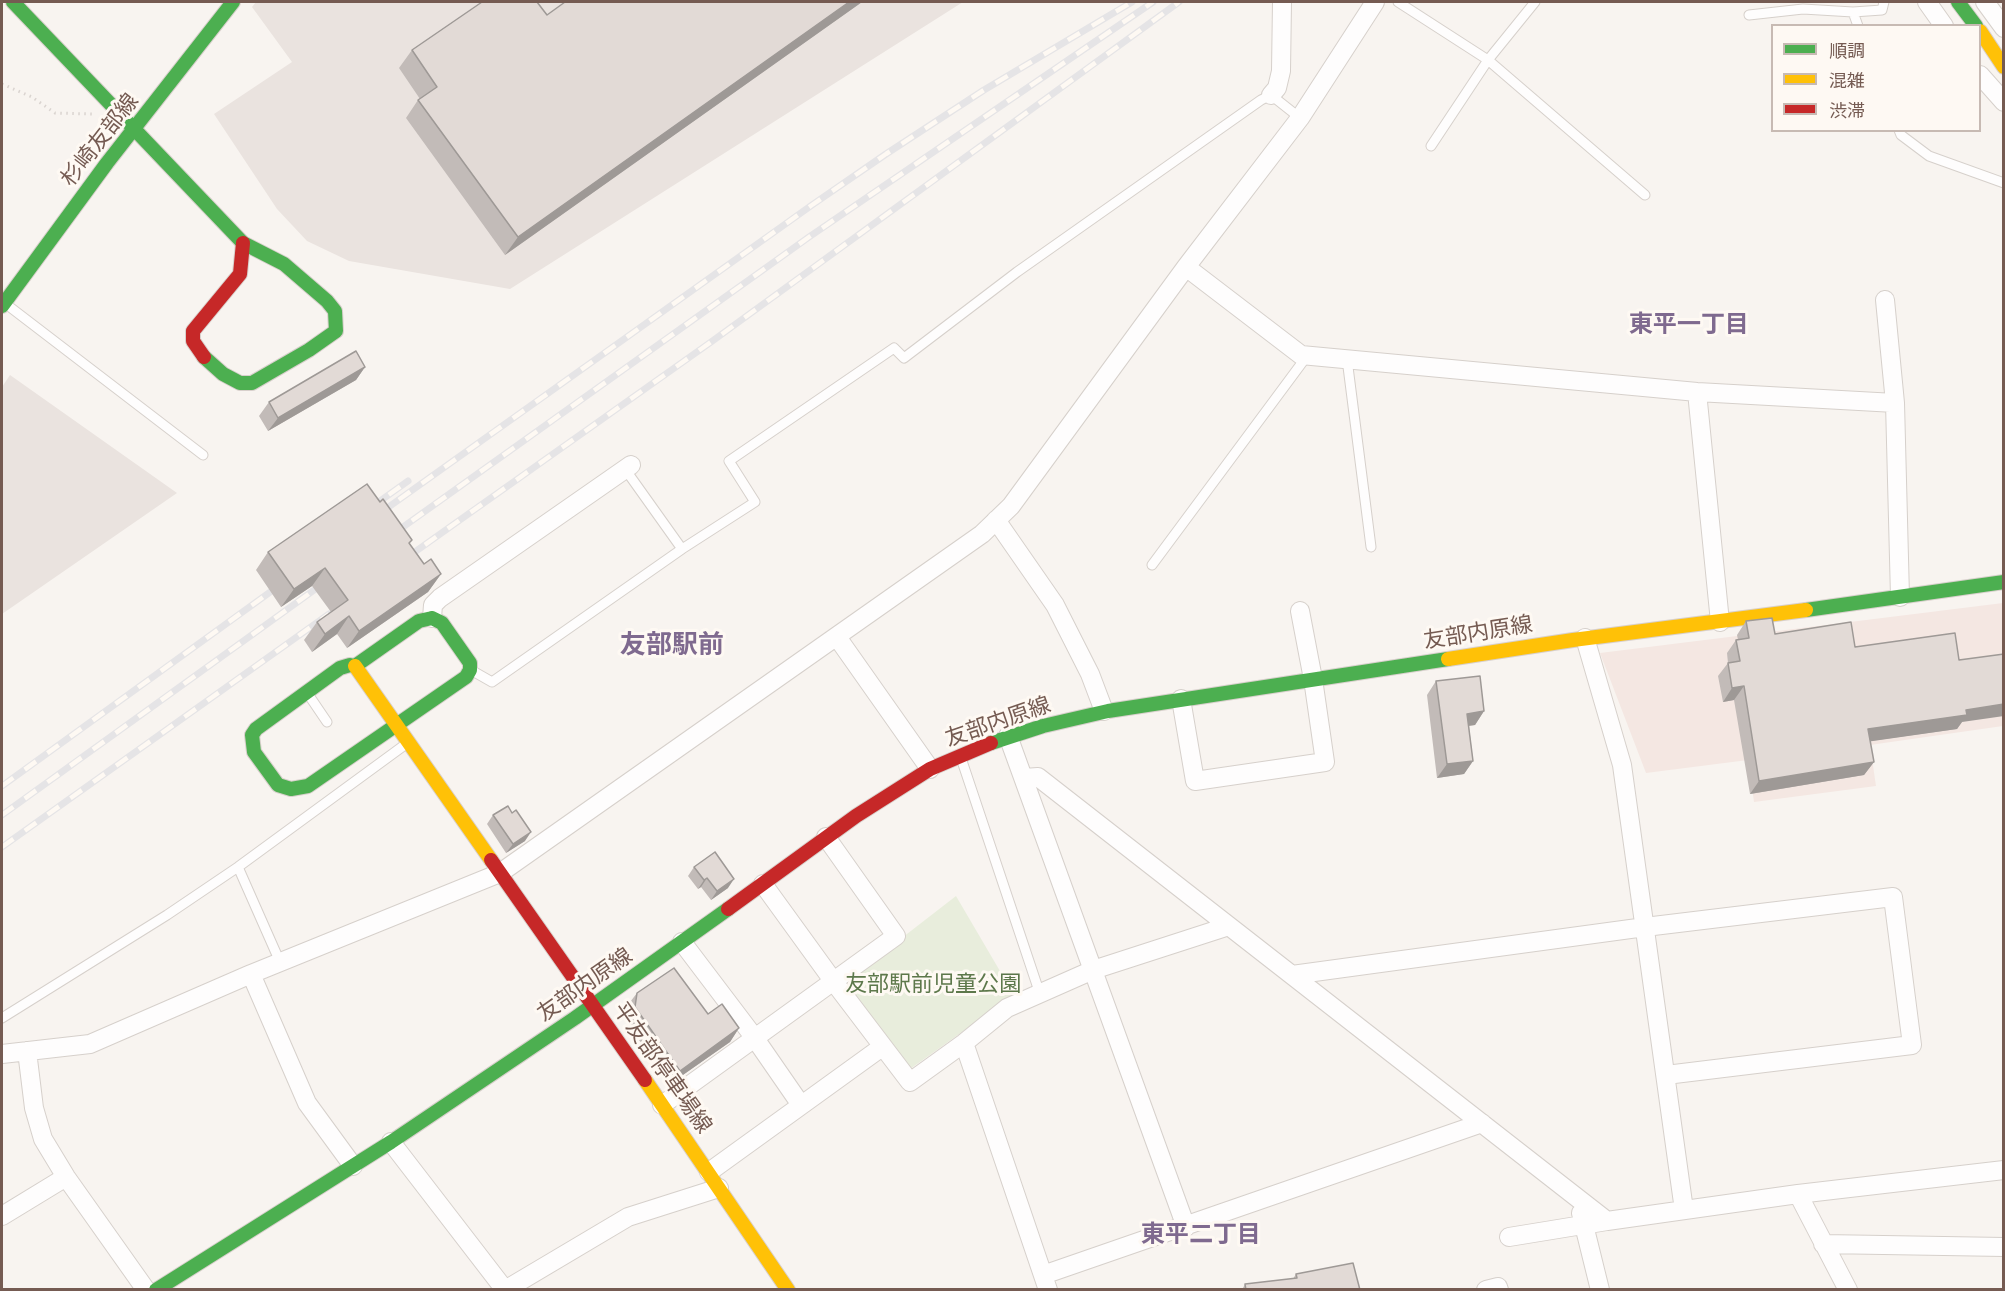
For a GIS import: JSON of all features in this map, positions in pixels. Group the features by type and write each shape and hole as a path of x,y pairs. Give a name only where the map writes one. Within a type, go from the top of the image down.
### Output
{"main road":[{"path":"13,2 243,243 284,264 327,301 335,311 336,331 309,350 252,383 240,383 223,374 199,352 193,341 193,331 197,324 240,274 243,243"},
{"name":"杉崎友部線","path":"3,304 233,2"},
{"path":"1958,2 1974,24"},
{"path":"1981,32 2004,67"},
{"name":"友部内原線","path":"156,1290 391,1142 593,1006 879,800 930,770 1008,736 1104,711 1181,699 1585,638 1720,622 2004,582"},
{"path":"432,618 442,623 470,663 470,670 466,677 308,786 300,789 284,788 278,785 254,752 252,735 263,723 340,668 355,666 418,621 432,618"},
{"name":"平友部停車場線","path":"355,666 789,1290"}],"street":[{"path":"1271,95 1277,88 1281,71 1282,2"},
{"path":"2,1054 90,1044 251,974 500,873 982,534 1011,506 1186,267 1300,118 1375,2"},
{"path":"1928,2 1943,24"},
{"path":"1985,2 2004,28"},
{"path":"1981,76 2004,102"},
{"path":"240,274 255,265 275,259"},
{"path":"1186,267 1301,355 1697,392 1895,403"},
{"path":"1885,300 1895,403 1900,597"},
{"path":"1697,392 1720,622"},
{"path":"432,618 433,605 440,598 628,467"},
{"path":"996,520 1054,605 1090,674 1104,711"},
{"path":"1181,699 1195,781 1325,762 1300,611"},
{"path":"837,637 930,770"},
{"path":"1585,638 1622,765 1684,1210"},
{"path":"1008,736 1186,1227"},
{"path":"1024,778 1038,777 1607,1221"},
{"path":"662,1105 896,936 826,837"},
{"path":"763,884 910,1082 1007,1008 1093,970 1229,926"},
{"path":"1292,975 1645,927 1893,897 1912,1045 1666,1075"},
{"path":"682,942 754,1037 801,1105"},
{"path":"251,974 308,1103 353,1166"},
{"path":"964,1043 1045,1282 1186,1227 1482,1123"},
{"path":"709,1172 882,1047"},
{"path":"27,1051 37,1124 43,1139 66,1177 146,1290"},
{"path":"391,1142 505,1290 628,1217 719,1188"},
{"path":"1509,1237 1798,1194 2004,1170"},
{"path":"2,1216 66,1177"},
{"path":"1798,1194 1848,1290"},
{"path":"1578,1199 1600,1290"},
{"path":"1823,1244 2004,1247"},
{"path":"1486,1290 1498,1287 1499,1290"}],"lane":[{"path":"1398,2 1488,60 1645,195"},
{"path":"1431,146 1488,60 1535,2"},
{"path":"1749,15 1803,9 1853,12 1882,10 1884,2"},
{"path":"1853,12 1857,24"},
{"path":"470,670 492,682 682,549 755,502 729,461 894,348 904,358 1017,272 1251,107 1271,95 1300,118"},
{"path":"1899,132 1900,135 1929,156 2004,183"},
{"path":"3,304 203,455"},
{"path":"1152,566 1307,356"},
{"path":"1347,360 1371,547"},
{"path":"628,467 682,549"},
{"path":"306,692 327,722"},
{"path":"2,1018 104,956 238,867 408,743"},
{"path":"961,755 1040,994"},
{"path":"238,867 280,962"}],"path":[{"path":"2,84 32,97 55,113 84,116 118,111"}],"shaded area":[{"path":"256,2 963,2 510,289 349,261 307,241 277,209 214,114 292,62 252,7"},
{"path":"10,375 177,493 2,614 2,387"},
{"path":"2003,603 2003,726 1870,745 1876,786 1754,802 1748,760 1646,773 1600,653"}],"green space":[{"name":"友部駅前児童公園","path":"956,896 1014,995 910,1069 845,982"}],"building":[{"path":"482,2 537,2 547,15 565,2 849,2 518,237 418,100 437,87 412,50"},
{"path":"356,351 365,367 278,418 269,402"},
{"path":"367,484 380,502 383,499 412,540 409,543 424,564 431,559 441,574 359,631 349,616 325,634 317,622 348,600 325,568 294,589 268,552"},
{"path":"1772,618 1775,634 1851,622 1855,647 1955,633 1959,660 2004,654 2004,704 1966,710 1967,715 1868,729 1874,762 1759,781 1744,686 1732,688 1728,663 1740,661 1736,640 1749,638 1746,621"},
{"path":"1480,676 1484,711 1467,714 1473,761 1447,764 1436,681"},
{"path":"508,806 512,813 516,810 531,832 513,844 493,815"},
{"path":"715,852 734,879 717,891 694,867"},
{"path":"674,968 708,1014 722,1004 739,1028 680,1071 635,1007 637,993"},
{"path":"1353,1263 1360,1290 1246,1290 1245,1284 1297,1278 1296,1274"}],"railway":[{"path":"376,516 886,154 984,90 1132,2"},
{"path":"389,537 809,237 1153,2"},
{"path":"402,561 711,342 1179,2"},
{"path":"366,511 408,481"},
{"path":"2,815 328,580"},
{"path":"2,786 284,582"},
{"path":"2,847 329,614"}],"traffic: fast":[{"path":"13,2 243,243 284,264 327,301 335,311 336,331 309,350 252,383 240,383 223,374 204,357"},
{"path":"2,306 107,163 233,2"},
{"path":"1958,2 1974,24"},
{"path":"1806,610 2004,582"},
{"path":"432,618 442,623 470,663 470,670 466,677 308,786 291,789 278,785 254,752 252,735 256,729 340,668 355,666 419,621 432,618"},
{"path":"991,743 1043,726 1108,711 1448,659"},
{"path":"156,1290 391,1142 575,1018 728,909"}],"traffic: slow":[{"path":"1981,32 2004,67"},
{"path":"1448,659 1573,640 1806,610"},
{"path":"355,666 491,860"},
{"path":"645,1080 788,1290"}],"traffic: jam":[{"path":"204,357 193,341 193,331 240,274 243,243"},
{"path":"728,909 856,816 930,769 991,743"},
{"path":"491,860 645,1080"}],"district":[{"name":"東平一丁目","path":"1689,325"},
{"name":"友部駅前","path":"672,645"},
{"name":"東平二丁目","path":"1201,1235"}]}
